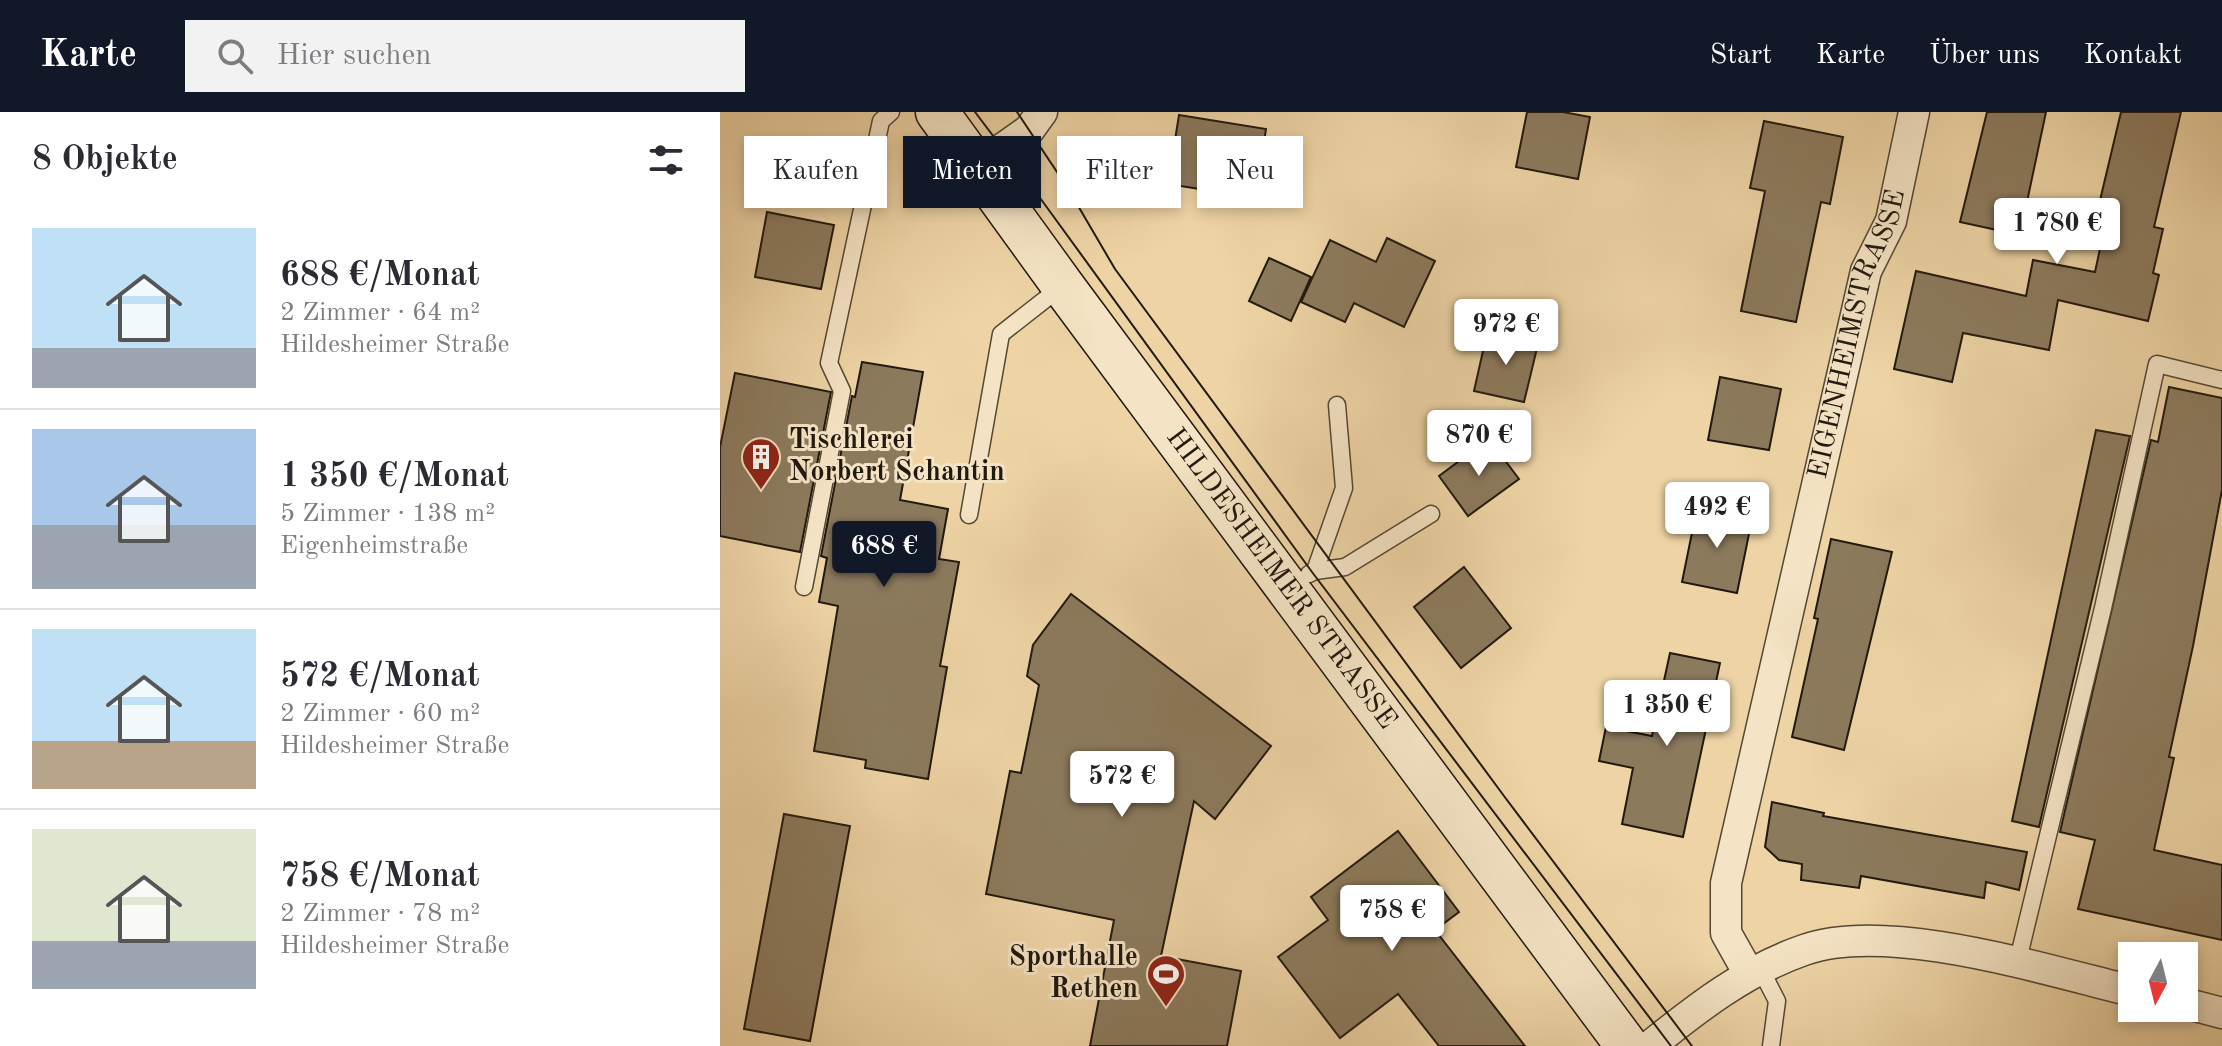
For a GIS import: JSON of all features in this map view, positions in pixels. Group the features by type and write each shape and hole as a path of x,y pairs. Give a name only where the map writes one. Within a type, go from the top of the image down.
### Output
{"street":[{"name":"HILDESHEIMER STRASSE","path":"937,112 955,136"},
{"path":"1020,136 1042,112"},
{"name":"EIGENHEIMSTRASSE","path":"1755,971 1726,933 1726,883 1866,271 1891,221 1914,112"},
{"name":"HILDESHEIMER STRASSE","path":"1008,208 1063,286 1301,580 1627,1046"},
{"path":"1650,1046 1755,971 1807,948 1871,939 1938,947 2118,988"},
{"path":"2198,1007 2222,1013"}],"lane":[{"path":"804,587 842,391 829,363 881,121 891,112"},
{"path":"969,515 1001,334 1063,286"},
{"path":"2017,964 2103,608 2157,364 2222,380"},
{"path":"1301,580 1344,488 1337,405"},
{"path":"1301,580 1345,567 1431,514"},
{"path":"1755,971 1777,1001 1771,1046"}],"building":[{"path":"1527,112 1563,112 1590,117 1578,179 1516,167"},
{"path":"1987,112 2046,112 2020,235 1960,222"},
{"path":"2121,112 2181,112 2154,227 2163,229 2153,273 2159,275 2148,321 2058,300 2049,350 1963,333 1952,382 1894,369 1916,271 2026,296 2033,260 2095,272 2107,216 2097,213"},
{"path":"1179,115 1266,129 1265,136 1197,136 1197,189 1181,186 1181,136 1176,136"},
{"path":"1764,121 1843,137 1830,204 1821,202 1796,322 1741,311 1765,191 1750,188"},
{"path":"767,212 834,225 821,289 755,277"},
{"path":"1387,238 1435,261 1404,327 1354,303 1345,322 1301,302 1330,240 1376,262"},
{"path":"1269,258 1311,277 1291,321 1249,301"},
{"path":"1487,333 1538,344 1524,402 1474,391"},
{"path":"862,362 923,372 900,500 948,509 939,559 959,562 940,666 947,667 928,779 865,768 866,760 814,751 838,606 819,602 827,558 821,556 852,396 855,397"},
{"name":"Tischlerei Norbert Schantin","path":"735,373 831,392 800,552 720,536 720,447"},
{"path":"1720,377 1781,389 1769,450 1708,440"},
{"path":"2169,387 2222,398 2222,490 2169,757 2174,758 2154,850 2222,865 2222,940 2078,909 2095,840 2060,832 2151,440 2158,442"},
{"path":"2096,430 2130,436 2039,827 2012,821"},
{"path":"1489,439 1519,479 1468,516 1439,476"},
{"path":"1697,508 1752,519 1737,593 1682,582"},
{"path":"1831,539 1892,552 1844,750 1792,737 1818,619 1814,618"},
{"path":"1464,567 1511,628 1461,668 1414,607"},
{"path":"1071,594 1271,746 1215,819 1194,801 1161,956 1241,971 1227,1046 1090,1046 1114,920 986,894 1010,771 1021,773 1039,685 1027,676 1033,645"},
{"path":"1670,653 1720,663 1683,837 1622,824 1633,768 1599,761 1606,727 1652,736"},
{"path":"1772,802 1824,813 1823,816 2027,852 2019,890 1986,882 1984,898 1861,876 1859,888 1801,880 1802,864 1779,860 1765,847"},
{"path":"784,814 850,826 810,1041 744,1029"},
{"path":"1398,831 1459,912 1435,930 1525,1046 1439,1046 1398,994 1340,1038 1278,957 1328,920 1311,897"}],"tram line":[{"path":"975,112 1312,572 1671,1046"},
{"path":"1017,112 1067,187 1115,269 1692,1046"}],"place":[{"name":"Tischlerei Norbert Schantin","path":"761,491"},
{"name":"Sporthalle Rethen","path":"1166,1008"}]}
